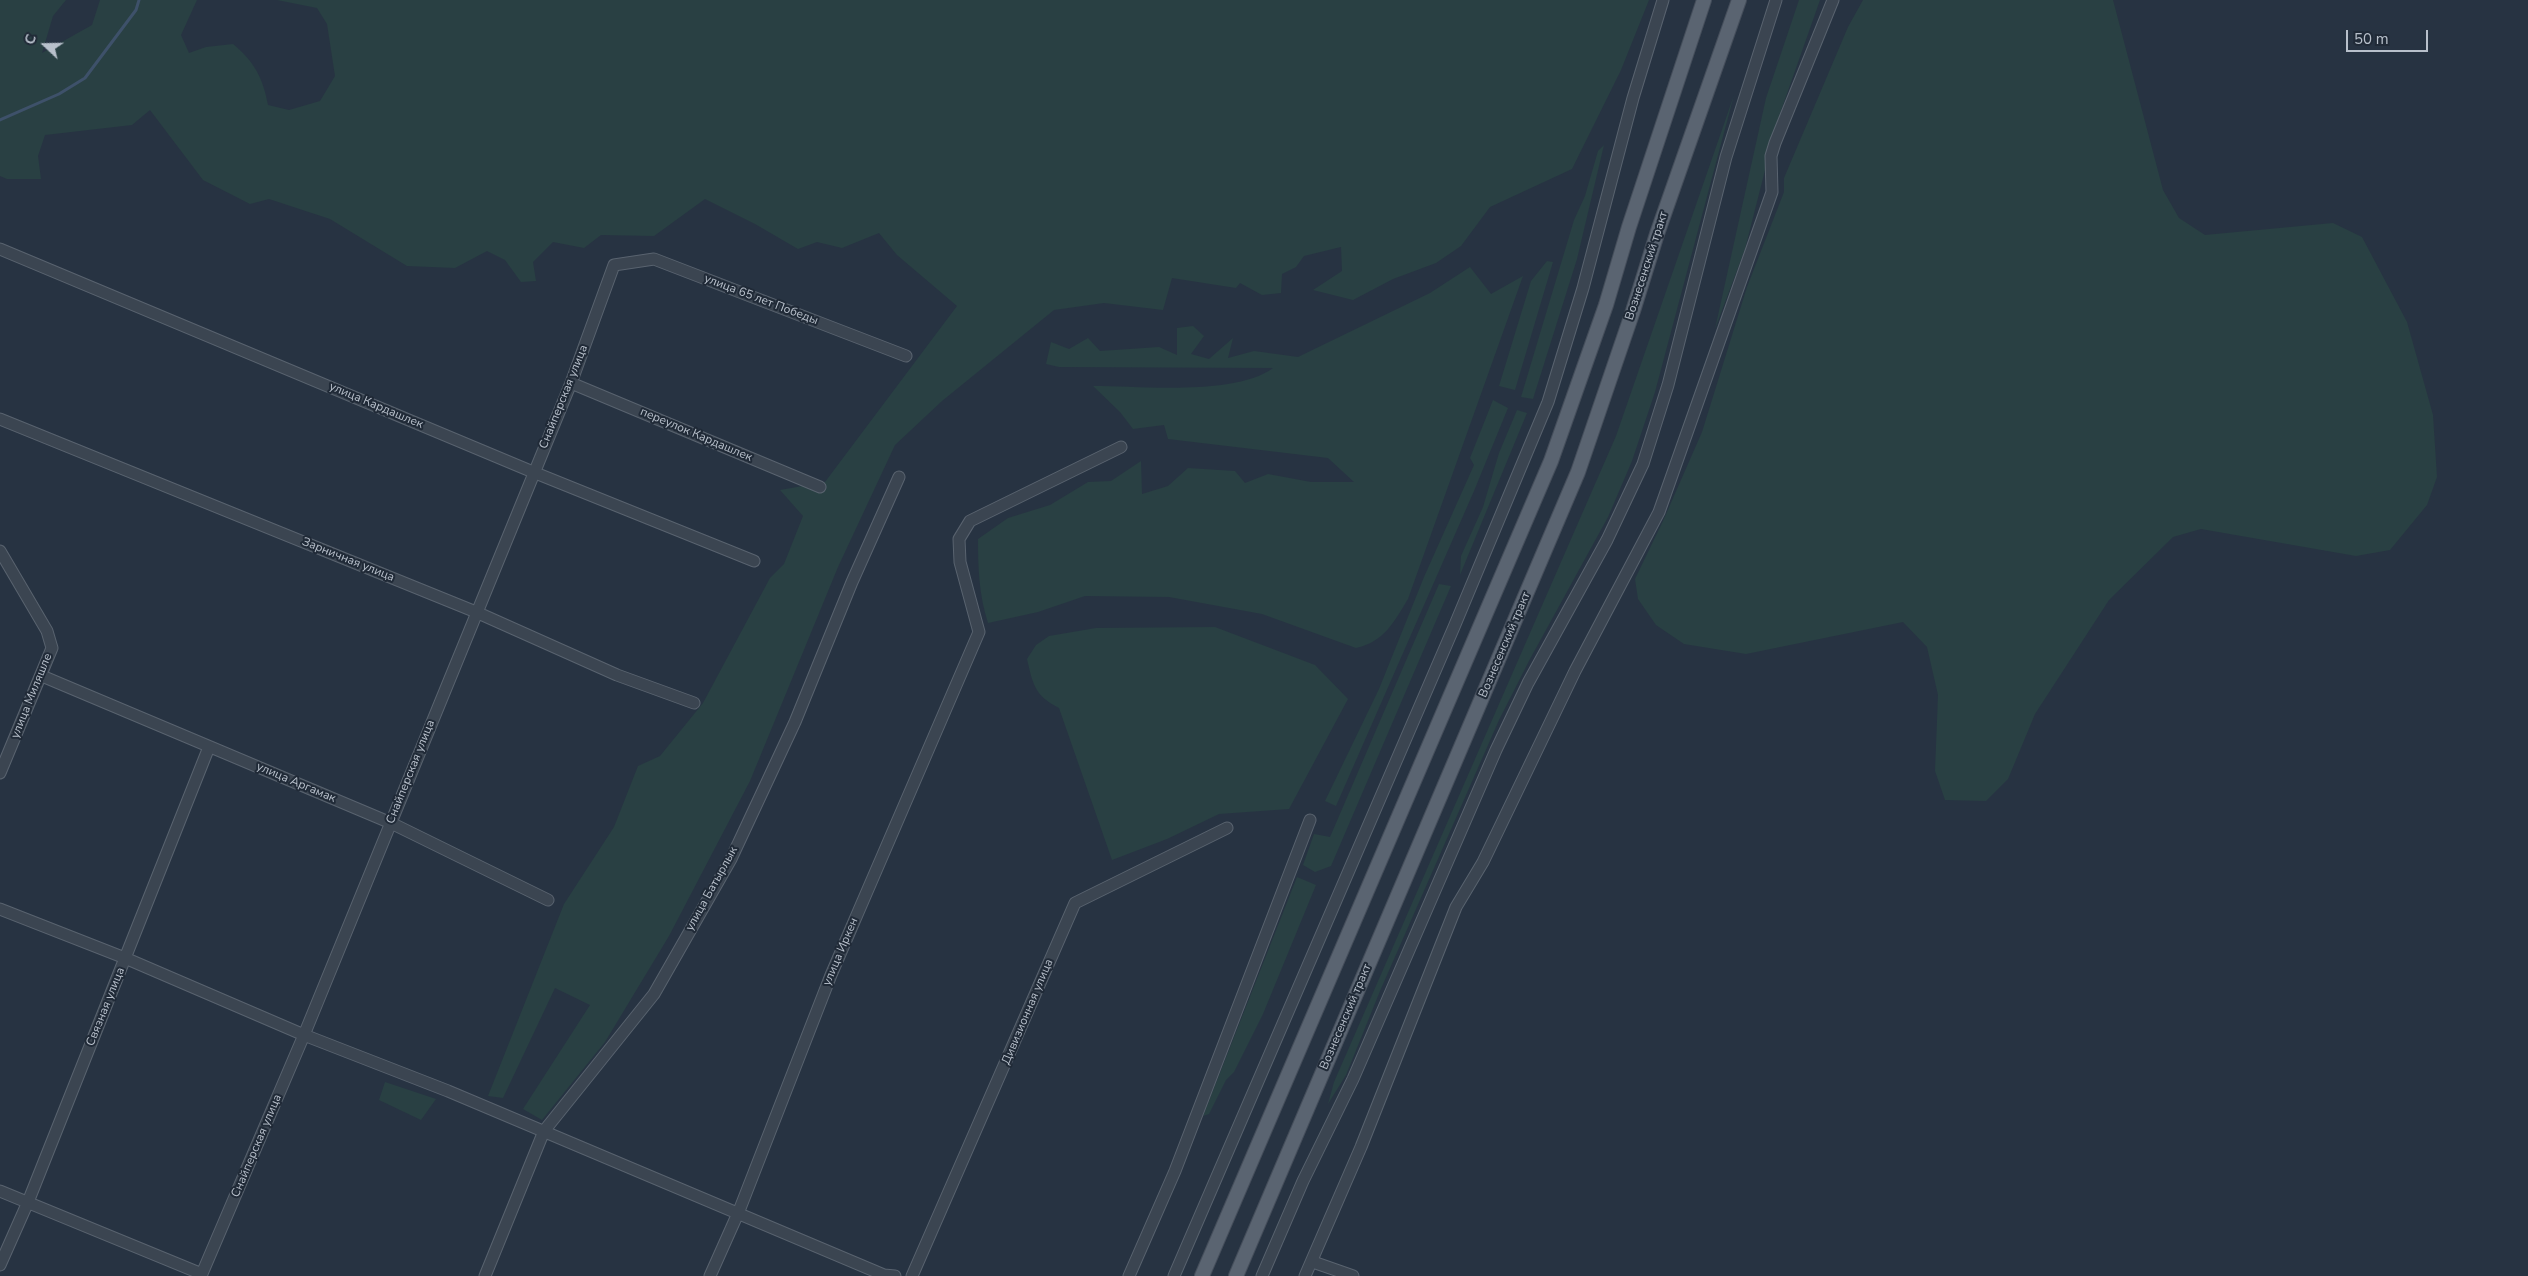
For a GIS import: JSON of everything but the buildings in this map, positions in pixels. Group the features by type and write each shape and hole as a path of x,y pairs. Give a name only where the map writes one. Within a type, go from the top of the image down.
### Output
{"main road":[{"path":"1202,1276 1551,461 1606,305 1629,227 1704,0"},
{"name":"Вознесенский тракт","path":"1236,1276 1578,472 1633,311 1656,234 1739,0"}],"street":[{"path":"1174,1276 1450,636 1548,402 1583,288 1633,98 1662,0"},
{"path":"1262,1276 1303,1181 1357,1070 1496,750 1528,683 1607,540 1643,464 1668,385 1726,158 1776,0"},
{"path":"1305,1276 1313,1262 1456,907 1482,862 1575,671 1664,501 1772,192 1771,156 1833,0"},
{"name":"улица Кардашлек","path":"0,249 533,472 754,561"},
{"name":"улица 65 лет Победы","path":"614,264 654,259 906,356"},
{"name":"Снайперская улица","path":"201,1275 304,1035 571,383 614,264"},
{"name":"переулок Кардашлек","path":"571,383 820,487"},
{"name":"Зарничная улица","path":"0,419 476,612 609,672 694,703"},
{"name":"улица Иркен","path":"710,1276 739,1211 831,975 979,632 960,562 960,540 970,521 1121,446"},
{"name":"улица Батырлык","path":"485,1276 544,1131 654,994 731,859 795,722 852,582 899,477"},
{"name":"улица Миляшле","path":"0,551 47,631 52,648 42,676 0,773"},
{"name":"улица Аргамак","path":"42,676 390,823 548,900"},
{"name":"Связная улица","path":"0,1265 28,1202 209,747"},
{"path":"1129,1276 1175,1171 1310,820"},
{"name":"Дивизионная улица","path":"912,1276 1075,903 1227,828"},
{"path":"0,909 125,958 304,1035 739,1211 884,1274 895,1276"},
{"path":"0,1191 201,1275"},
{"path":"1313,1262 1353,1276"}],"green space":[{"path":"0,0 66,0 53,16 42,53 92,25 100,0 197,0 181,35 189,53 206,47 233,44 252,64 260,78 268,105 289,110 320,101 335,76 327,24 317,8 277,0 1649,0 1621,70 1572,169 1490,207 1461,246 1436,263 1393,279 1353,300 1313,290 1342,271 1341,247 1304,256 1296,267 1282,274 1281,293 1262,295 1240,283 1236,288 1172,278 1163,310 1104,303 1054,310 942,401 895,445 838,567 750,781 669,936 605,1042 542,1120 523,1109 590,1005 555,988 503,1098 488,1096 564,904 614,827 638,766 660,756 703,703 770,578 784,564 803,516 780,490 825,482 957,306 897,255 879,233 842,248 817,242 798,249 755,224 705,199 654,236 601,235 584,248 553,242 533,262 536,281 521,282 505,260 487,251 455,268 407,266 330,219 269,199 250,204 203,180 150,110 132,125 45,135 38,156 41,179 7,179 0,176"},
{"path":"1799,0 1820,0 1778,119 1745,249 1715,329 1766,98"},
{"path":"1863,0 2113,0 2163,190 2179,218 2205,235 2333,223 2362,237 2407,322 2433,415 2437,477 2427,505 2390,550 2356,556 2201,529 2173,537 2109,600 2035,714 2008,779 1986,801 1945,800 1935,771 1938,695 1927,647 1903,622 1746,654 1684,644 1656,625 1638,599 1635,579 1702,432 1747,287 1784,192 1784,178 1848,27"},
{"path":"1734,95 1655,392 1632,461 1608,517 1530,659 1499,720 1380,991 1346,1075 1328,1104 1334,1082 1616,436"},
{"path":"1604,145 1577,259 1533,399 1521,397 1574,220 1585,196 1598,151"},
{"path":"1547,261 1553,262 1515,390 1499,386 1531,281"},
{"path":"1470,267 1491,294 1523,276 1408,599 1393,623 1381,636 1366,645 1356,648 1262,614 1169,597 1085,596 1038,612 988,623 980,581 978,539 1008,518 1050,505 1088,482 1111,481 1141,461 1142,494 1168,486 1188,468 1235,471 1245,483 1268,474 1311,482 1354,482 1328,458 1168,439 1164,425 1133,429 1120,412 1093,386 1187,388 1212,386 1236,383 1256,377 1273,368 1059,367 1046,364 1051,342 1069,349 1088,338 1100,351 1159,347 1177,355 1177,328 1193,326 1204,336 1191,354 1209,359 1233,338 1228,358 1254,351 1298,357 1430,293"},
{"path":"1493,400 1508,408 1474,491 1336,806 1325,801 1379,689 1424,577 1474,465 1470,458"},
{"path":"1517,410 1527,413 1460,575 1461,556 1483,507 1499,453"},
{"path":"1439,584 1451,586 1331,866 1315,872 1303,865 1314,834 1330,837"},
{"path":"1215,627 1315,665 1348,699 1289,809 1219,814 1167,839 1112,860 1059,708 1039,693 1033,682 1027,659 1036,645 1049,636 1096,628"},
{"path":"1297,877 1316,885 1263,1014 1234,1072 1226,1080 1209,1114 1203,1116"},
{"path":"385,1082 436,1099 421,1120 379,1100"}],"waterway":[{"path":"0,120 59,94 85,78 136,10 139,0"}]}
